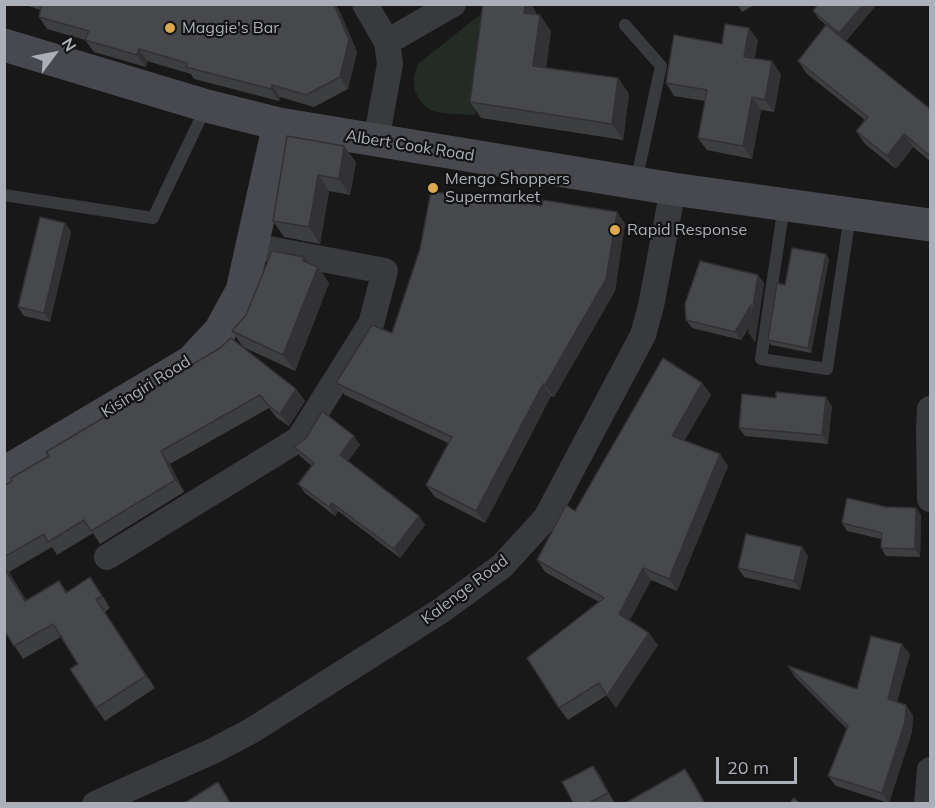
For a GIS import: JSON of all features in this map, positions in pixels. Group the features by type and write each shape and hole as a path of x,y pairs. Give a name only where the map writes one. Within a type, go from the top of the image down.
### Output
{"main road":[{"name":"Albert Cook Road","path":"4,45 207,106 279,124 673,189 930,225"},
{"name":"Kisingiri Road","path":"4,473 191,362 220,331 242,291 279,124"}],"street":[{"path":"366,4 387,42 390,64 376,141"},
{"path":"387,42 453,4"},
{"name":"Kalenge Road","path":"95,804 213,752 251,731 442,610 502,566 546,518 643,335 651,306 673,189"},
{"path":"107,557 299,439 371,324 385,271 253,246"},
{"path":"930,409 930,498"},
{"path":"927,804 930,770"}],"lane":[{"path":"625,25 661,66 636,183"},
{"path":"4,195 153,218 207,106"},
{"path":"784,204 761,359 827,369 850,214"}],"shaded area":[{"path":"492,5 496,5 475,115 441,113 426,107 420,101 415,89 414,78 418,64"}],"building":[{"path":"42,4 334,4 349,40 340,77 306,95 272,85 271,89 186,67 187,63 139,49 137,55 85,40 89,31 39,17"},
{"path":"483,4 525,4 524,13 540,15 533,66 618,78 612,124 470,102"},
{"path":"818,4 864,4 839,33 813,11"},
{"path":"725,24 749,28 744,57 772,61 765,100 752,97 743,146 698,138 707,90 666,83 674,35 722,44"},
{"path":"826,25 930,109 930,156 904,134 887,156 856,131 868,117 798,61"},
{"path":"287,136 344,146 339,179 318,175 309,227 273,221"},
{"path":"431,191 485,201 486,195 542,206 543,200 617,212 606,279 545,385 543,384 476,511 426,485 452,437 336,383 372,325 392,333 420,249"},
{"path":"40,217 65,223 44,313 18,307"},
{"path":"792,248 826,254 808,348 768,340 777,283 785,285"},
{"path":"272,251 304,257 303,261 318,267 283,355 232,331 246,315"},
{"path":"700,261 758,275 749,333 751,305 735,332 686,320 685,304"},
{"path":"231,338 296,389 280,414 260,395 161,451 175,480 91,531 84,520 48,542 44,534 4,557 4,486 12,481 11,478 49,456 46,452 220,348"},
{"path":"663,358 702,383 672,436 720,454 669,579 643,568 619,614 649,633 607,696 599,683 559,708 527,658 604,598 537,560 566,505 575,511"},
{"path":"776,392 826,397 822,435 739,428 742,394 776,398"},
{"path":"322,411 354,436 340,455 419,516 394,549 332,503 329,507 298,484 314,463 294,447 306,438"},
{"path":"847,498 886,507 916,508 915,549 881,548 882,533 842,523"},
{"path":"746,534 802,547 794,581 738,568"},
{"path":"4,568 25,601 59,581 66,593 90,577 102,596 96,599 146,676 96,708 70,669 78,664 53,624 14,646 4,630"},
{"path":"871,636 902,644 888,699 906,705 905,722 882,793 828,776 848,726 788,666 857,689"},
{"path":"593,766 608,793 587,804 574,804 562,782"},
{"path":"685,769 705,804 624,804"},
{"path":"218,782 229,801 225,804 183,804"},
{"path":"794,798 800,804 789,804"}],"place":[{"name":"Maggie's Bar","path":"170,28"},
{"name":"Mengo Shoppers Supermarket","path":"433,188"},
{"name":"Rapid Response","path":"615,230"}]}
